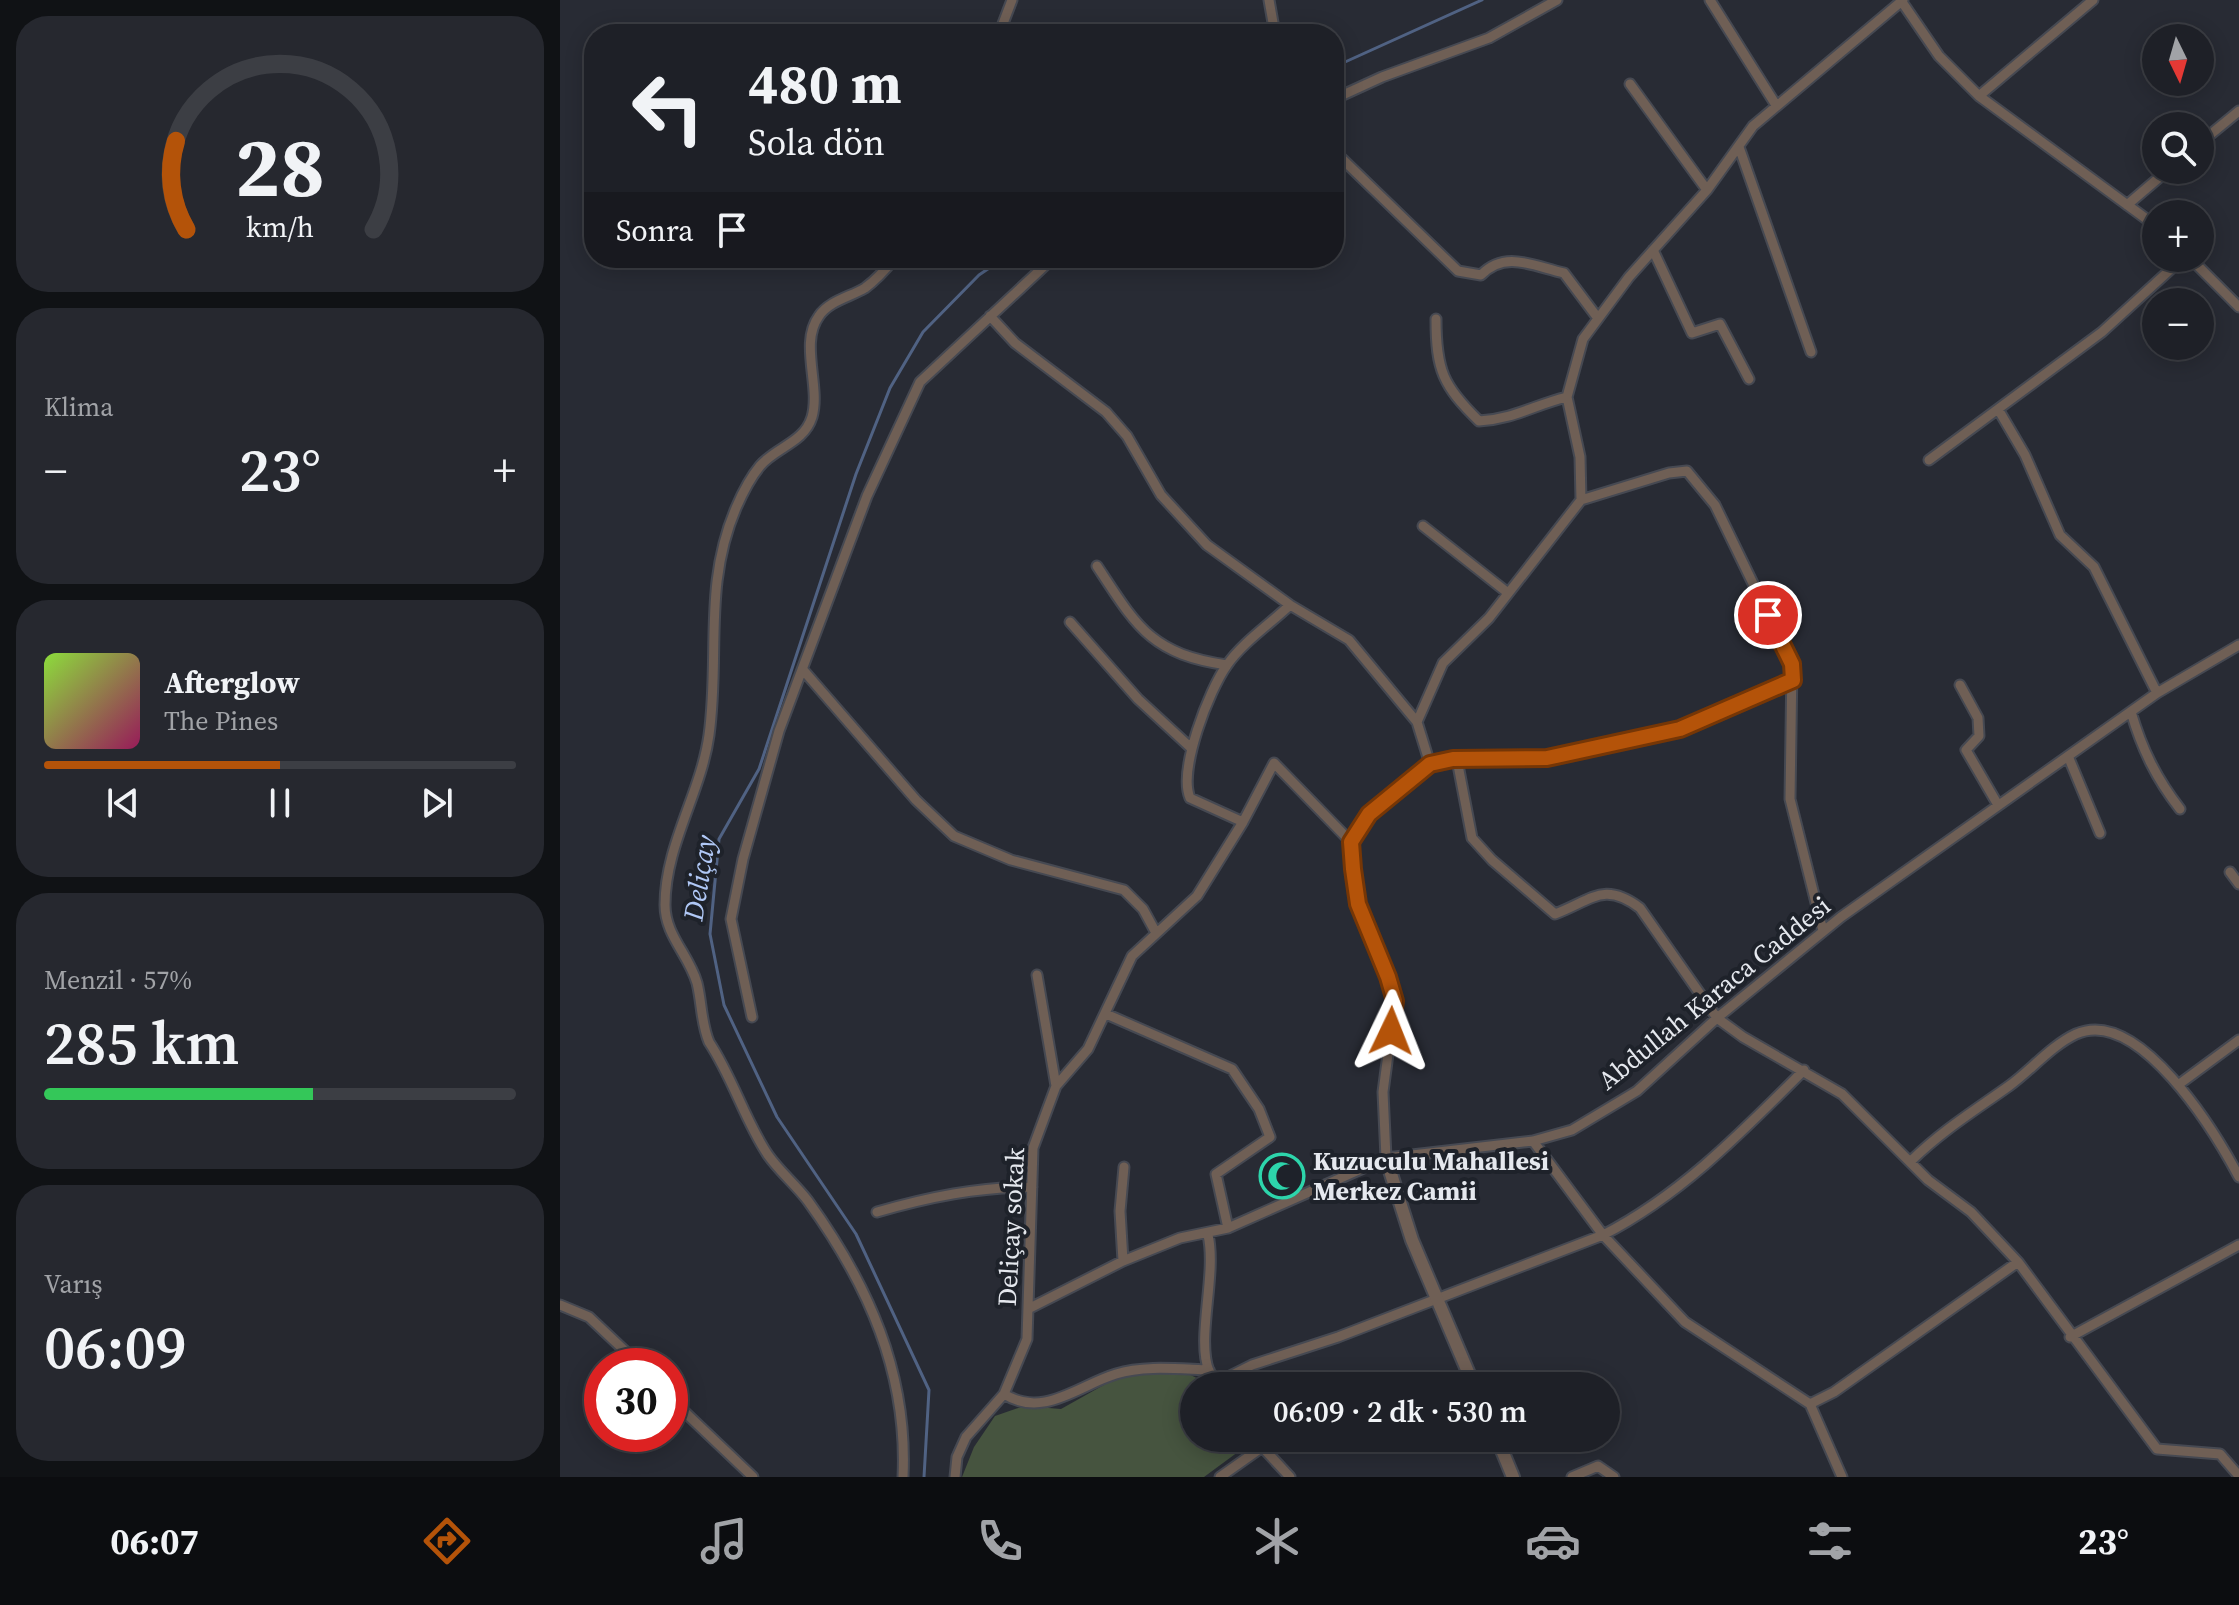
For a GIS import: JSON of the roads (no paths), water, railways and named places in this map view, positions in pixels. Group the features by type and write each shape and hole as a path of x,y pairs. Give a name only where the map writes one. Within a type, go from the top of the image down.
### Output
{"street":[{"path":"1002,24 1012,0"},
{"path":"1269,0 1273,24"},
{"path":"1344,94 1382,77 1489,38 1557,0"},
{"path":"1710,0 1776,105"},
{"path":"1979,96 2093,0"},
{"path":"1581,500 1580,457 1567,397 1583,339 1597,317 1707,190 1753,126 1903,1 1939,56 1979,96 2142,216"},
{"path":"1630,84 1707,190"},
{"path":"2214,132 2239,111"},
{"path":"1739,147 1811,352"},
{"path":"1344,161 1458,271 1481,275 1493,262 1505,260 1564,273 1597,317"},
{"path":"2127,205 2152,184"},
{"path":"1653,250 1692,333 1720,324 1749,379"},
{"path":"885,268 868,285 825,308 817,318 812,338 815,398 812,418 797,439 760,466 736,508 715,581 710,734 679,829 665,906 670,929 697,982 703,1027 709,1042 765,1151 805,1197 842,1253 888,1348 902,1417 903,1477"},
{"path":"752,1017 731,919 743,859 779,731 867,496 920,382 1042,268"},
{"path":"1929,460 2102,332 2168,272"},
{"path":"2204,272 2239,307"},
{"path":"990,316 1015,343 1106,412 1127,436 1161,495 1207,545 1290,605 1349,640 1417,722 1430,764"},
{"path":"1436,319 1436,342 1445,384 1479,421 1509,420 1534,405 1567,397"},
{"path":"1998,409 2025,455 2060,535 2094,567 2157,693"},
{"path":"1417,722 1443,663 1489,618 1581,500 1669,473 1687,471 1715,505 1792,664 1790,799 1823,931"},
{"path":"1423,526 1508,593"},
{"path":"1097,566 1127,612 1165,649 1187,659 1227,665"},
{"path":"1243,822 1190,798 1185,788 1190,747 1227,665 1290,605"},
{"path":"1070,622 1138,699 1190,747"},
{"name":"Abdullah Karaca Caddesi","path":"1030,1308 1123,1261 1180,1238 1208,1235 1228,1228 1386,1158 1533,1141 1572,1130 1637,1091 1717,1018 1823,931 2157,693 2239,645"},
{"path":"804,671 916,800 954,836 1011,860 1124,890 1143,909 1155,931"},
{"path":"1468,1372 1412,1240 1386,1158 1383,1092 1395,1001 1358,904 1351,842 1369,814 1430,764 1453,759 1547,758 1680,729 1793,680"},
{"path":"1960,685 1978,718 1979,736 1966,750 1998,805"},
{"path":"2131,712 2140,743 2157,779 2180,809"},
{"path":"2068,756 2100,833"},
{"path":"1453,759 1458,765 1472,838 1492,860 1555,914 1605,892 1622,895 1640,908 1717,1018 1842,1094 1912,1160 1928,1180 1971,1212 2018,1262 2070,1337 2094,1361 2157,1449 2220,1454 2239,1476"},
{"name":"Deliçay sokak","path":"955,1477 957,1457 966,1437 1004,1394 1027,1339 1033,1148 1056,1086 1088,1049 1132,956 1155,931 1197,896 1243,822 1274,763 1351,842"},
{"path":"2230,872 2239,884"},
{"path":"1037,975 1056,1086"},
{"path":"1106,1014 1232,1069 1259,1109 1270,1137 1216,1174 1228,1228"},
{"path":"1912,1160 1942,1130 2009,1087 2076,1034 2095,1030 2138,1045 2178,1085 2239,1177"},
{"path":"2178,1085 2239,1040"},
{"path":"1240,1372 1603,1235 1643,1215 1691,1178 1804,1070"},
{"path":"1533,1141 1603,1235 1685,1322 1810,1404 1842,1477"},
{"path":"1123,1261 1120,1211 1124,1167"},
{"path":"877,1212 940,1194 996,1187 1032,1187"},
{"path":"1004,1394 1021,1402 1052,1401 1069,1397 1117,1373 1159,1369 1209,1370 1206,1327 1213,1256 1208,1235"},
{"path":"2070,1337 2239,1245"},
{"path":"1810,1404 1834,1392 2018,1262"},
{"path":"560,1305 589,1317 622,1348"},
{"path":"688,1415 753,1477"},
{"path":"1220,1477 1255,1452"},
{"path":"1265,1452 1290,1477"},
{"path":"1503,1452 1513,1477"},
{"path":"1572,1477 1598,1466 1614,1477"}],"waterway":[{"name":"Deliçay","path":"1344,62 1482,0"},
{"name":"Deliçay","path":"924,1477 929,1390 856,1234 777,1117 724,1005 710,934 719,839 759,769 856,474 890,388 923,332 989,268"}],"place":[{"name":"Kuzuculu Mahallesi Merkez Camii","path":"1282,1176"}]}
